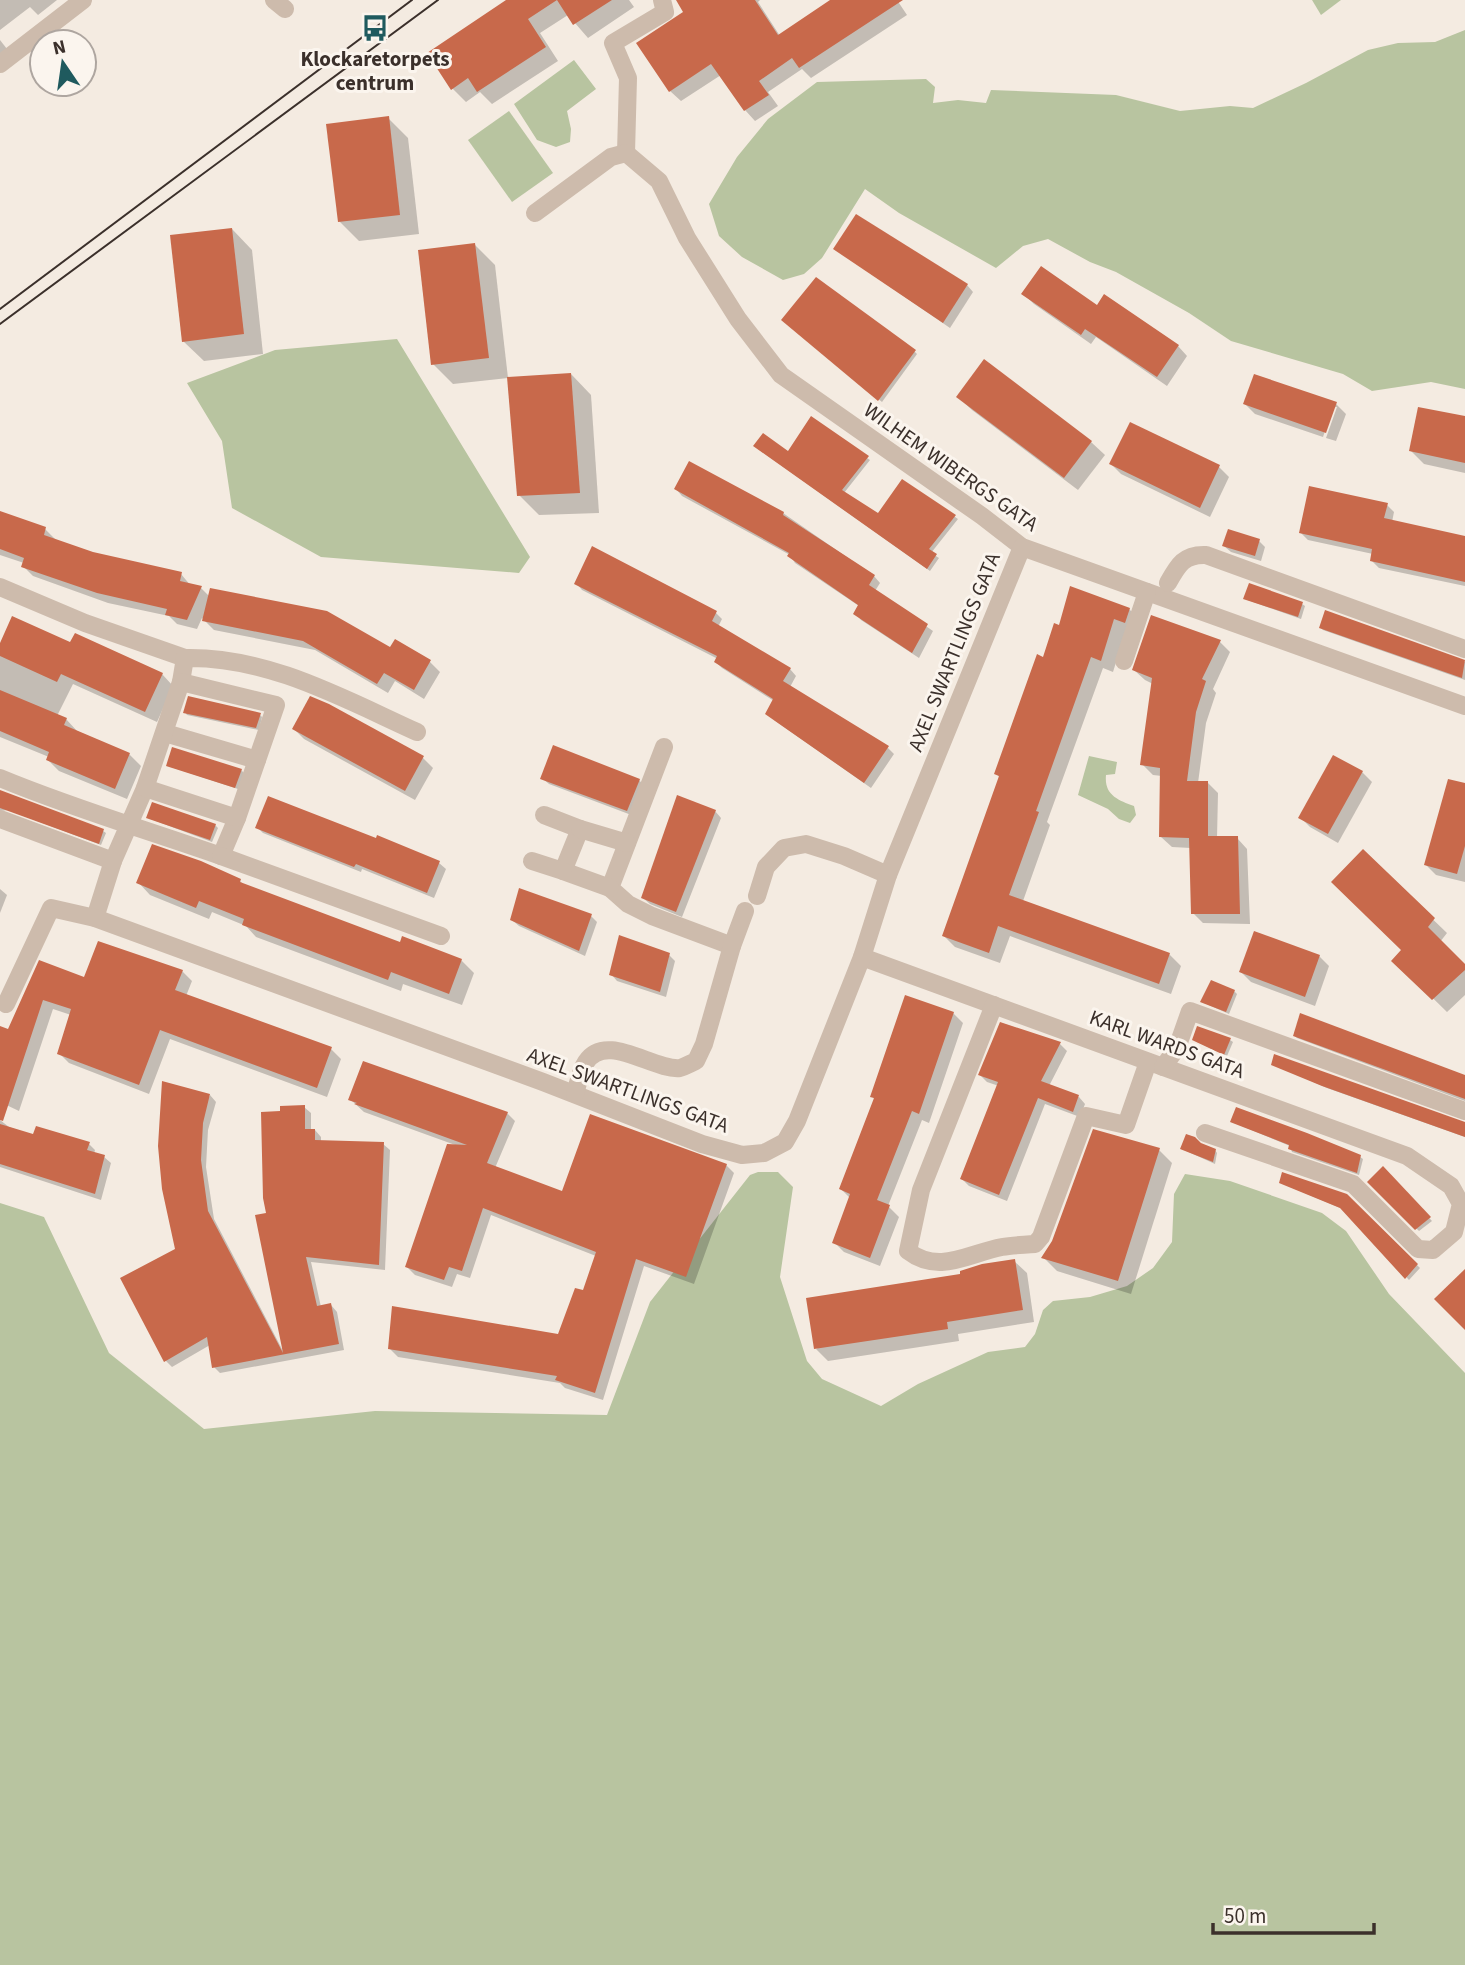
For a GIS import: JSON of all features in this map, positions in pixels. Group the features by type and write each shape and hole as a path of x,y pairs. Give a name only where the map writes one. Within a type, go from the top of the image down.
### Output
{"street":[{"path":"0,64 83,0"},
{"path":"535,213 611,157 626,153 628,78 613,43 665,12 662,0"},
{"name":"WILHEM WIBERGS GATA","path":"626,153 659,181 687,238 738,319 781,375 1022,547 1465,706"},
{"name":"AXEL SWARTLINGS GATA","path":"6,1004 51,908 95,918 575,1094 702,1144 742,1155 764,1153 785,1142 797,1121 862,957 888,875 1022,547"},
{"path":"1168,583 1181,561 1195,555 1206,555 1465,649"},
{"path":"0,587 85,623 185,658 213,658 285,675 314,685 417,732"},
{"path":"1124,661 1147,592"},
{"path":"95,918 113,861 145,788 165,733 181,682 185,658"},
{"path":"181,682 276,705 221,856"},
{"path":"165,733 257,760"},
{"path":"610,888 664,747"},
{"path":"0,778 52,800 221,856 441,936"},
{"path":"145,788 237,818"},
{"path":"544,815 627,843"},
{"path":"0,819 113,861"},
{"path":"563,871 580,829"},
{"path":"757,896 766,867 784,848 806,844 844,856 888,875"},
{"path":"532,861 610,888 628,904 652,916 733,946"},
{"path":"575,1094 586,1062 600,1052 615,1050 661,1065 681,1068 696,1061 704,1044 745,911"},
{"name":"KARL WARDS GATA","path":"862,957 1407,1156 1451,1186 1461,1205 1454,1232 1433,1250 1418,1249 1353,1184 1205,1133"},
{"path":"993,1004 920,1190 908,1251 919,1260 957,1260 1001,1247 1035,1244 1041,1237 1086,1116 1126,1125 1156,1065 1177,1048 1189,1011 1465,1111"}],"green space":[{"path":"1312,0 1341,0 1321,15"},
{"path":"1465,30 1465,389 1431,382 1372,391 1343,374 1231,341 1189,313 1116,272 1090,262 1048,239 1023,246 996,268 899,213 865,189 822,258 804,274 783,280 742,257 719,236 709,204 737,157 768,119 817,82 926,79 935,87 933,103 958,100 986,103 991,90 1116,95 1180,111 1230,106 1253,108 1368,50 1398,43 1435,42"},
{"path":"574,60 596,89 567,111 571,129 570,142 556,147 537,140 514,104"},
{"path":"509,111 553,173 512,202 468,140"},
{"path":"397,339 530,557 519,573 321,557 232,508 222,441 187,383 275,350"},
{"path":"1089,756 1117,762 1115,774 1106,775 1107,787 1113,796 1134,806 1136,815 1130,823 1078,795"},
{"path":"758,1172 778,1172 793,1187 780,1277 807,1361 822,1379 881,1406 918,1384 988,1352 1025,1347 1035,1334 1043,1310 1053,1301 1090,1297 1127,1286 1153,1268 1172,1242 1174,1194 1185,1174 1230,1181 1322,1213 1346,1231 1389,1294 1465,1373 1465,1965 0,1965 0,1203 44,1217 109,1353 204,1429 375,1411 607,1415 650,1302 750,1175"}],"building":[{"path":"506,0 557,0 528,19 546,47 477,92 468,78 451,90 427,53"},
{"path":"557,0 612,0 573,25"},
{"path":"676,0 755,0 778,35 830,0 903,0 799,68 792,58 759,81 769,95 744,111 711,64 669,92 636,43 683,12"},
{"path":"389,116 400,215 338,222 326,124"},
{"path":"856,214 968,284 943,323 833,249"},
{"path":"232,228 244,334 182,342 170,235"},
{"path":"475,243 489,358 431,365 418,250"},
{"path":"1041,266 1097,305 1104,294 1179,345 1157,377 1085,329 1081,335 1021,294"},
{"path":"816,277 916,350 878,401 781,320"},
{"path":"984,359 1092,441 1064,478 956,397"},
{"path":"571,373 580,493 517,496 507,377"},
{"path":"1254,374 1337,402 1326,433 1243,404"},
{"path":"1418,407 1465,416 1465,463 1409,451"},
{"path":"811,416 869,456 842,490 878,513 902,479 956,515 929,549 937,554 927,569 753,446 763,433 788,451"},
{"path":"1130,422 1220,465 1200,508 1109,464"},
{"path":"689,461 784,512 783,515 875,575 869,585 928,624 912,653 853,614 858,605 787,556 789,553 674,489"},
{"path":"1309,486 1388,503 1384,518 1465,536 1465,582 1370,561 1372,549 1299,533"},
{"path":"0,511 46,527 44,535 93,552 182,572 180,581 202,586 187,620 165,615 167,609 97,593 21,567 24,558 0,549"},
{"path":"1228,529 1260,539 1255,556 1222,546"},
{"path":"592,546 717,611 712,621 791,668 783,681 889,746 864,783 765,714 773,699 714,662 717,656 574,584"},
{"path":"1249,583 1303,602 1298,617 1243,599"},
{"path":"1070,586 1130,608 1125,623 1114,619 1101,661 1091,657 1009,895 1170,953 1159,984 998,926 989,953 942,936 999,776 994,774 1037,654 1043,657 1054,623 1059,625"},
{"path":"210,588 327,611 390,647 395,639 431,660 414,690 384,673 377,684 303,641 202,621"},
{"path":"1325,610 1465,660 1462,678 1319,628"},
{"path":"1151,615 1221,640 1202,679 1206,681 1196,712 1187,781 1208,781 1208,836 1238,836 1240,914 1191,914 1189,838 1159,837 1160,768 1140,765 1152,678 1132,670"},
{"path":"12,616 70,642 75,633 163,673 145,712 61,674 57,682 0,656 0,643"},
{"path":"0,690 67,718 64,725 130,753 115,789 46,760 49,752 0,731"},
{"path":"188,696 261,713 256,728 183,713"},
{"path":"310,696 424,756 405,791 292,729"},
{"path":"553,745 640,779 627,811 540,779"},
{"path":"172,747 242,769 235,788 166,766"},
{"path":"1333,755 1363,771 1328,834 1298,818"},
{"path":"1448,779 1465,783 1465,846 1457,874 1424,865"},
{"path":"0,790 104,829 99,844 0,808"},
{"path":"677,795 716,810 676,912 641,898"},
{"path":"268,796 440,861 427,893 255,828"},
{"path":"152,802 216,824 210,840 146,818"},
{"path":"152,844 201,861 241,879 240,882 400,942 402,936 462,959 449,994 391,972 388,980 242,925 244,919 199,901 196,908 136,883"},
{"path":"1363,849 1435,918 1428,927 1465,964 1465,970 1432,1000 1391,961 1401,950 1331,882"},
{"path":"519,888 592,914 579,951 510,920"},
{"path":"1254,931 1320,955 1305,997 1239,972"},
{"path":"619,935 670,953 660,992 609,975"},
{"path":"98,941 183,970 175,990 332,1047 317,1088 160,1030 139,1085 57,1054 71,1009 43,1000 3,1121 0,1120 0,1026 8,1029 39,960 84,977"},
{"path":"1211,980 1235,990 1226,1012 1200,1002"},
{"path":"905,995 954,1012 919,1114 912,1111 877,1200 890,1205 870,1258 832,1243 850,1194 839,1189 874,1098 870,1097"},
{"path":"1300,1013 1465,1075 1465,1099 1293,1036"},
{"path":"1000,1022 1061,1042 1041,1081 1079,1095 1073,1112 1038,1098 999,1195 960,1179 998,1082 978,1075"},
{"path":"1197,1026 1231,1038 1224,1055 1192,1040"},
{"path":"1274,1054 1465,1122 1465,1137 1271,1065"},
{"path":"363,1061 508,1112 487,1163 562,1191 590,1114 727,1164 686,1277 636,1259 595,1393 555,1380 557,1376 388,1349 392,1306 558,1334 575,1288 583,1290 596,1252 483,1208 462,1271 449,1267 444,1280 405,1267 447,1144 467,1145 348,1100"},
{"path":"162,1081 210,1094 203,1123 201,1160 208,1211 283,1353 255,1215 266,1213 263,1198 261,1112 280,1111 280,1106 305,1105 305,1129 315,1129 315,1140 384,1142 379,1265 306,1257 317,1306 331,1303 339,1344 212,1368 207,1337 164,1362 120,1278 175,1249 162,1189 158,1146"},
{"path":"1236,1107 1361,1155 1357,1173 1288,1149 1289,1145 1230,1122"},
{"path":"0,1124 33,1134 36,1126 90,1142 87,1150 105,1155 95,1194 0,1164"},
{"path":"1093,1129 1160,1148 1118,1281 1041,1258 1052,1241"},
{"path":"1186,1134 1216,1149 1213,1162 1180,1149"},
{"path":"1383,1166 1431,1217 1415,1230 1367,1182"},
{"path":"1282,1172 1347,1194 1418,1264 1405,1279 1340,1208 1279,1183"},
{"path":"1015,1259 1023,1310 947,1322 948,1329 814,1349 806,1298 960,1274 960,1271 982,1264"},
{"path":"1465,1269 1465,1330 1434,1299"}],"tram line":[{"path":"0,309 412,0"},
{"path":"0,324 438,0"}],"place":[{"name":"Klockaretorpets centrum","path":"375,28"}]}
